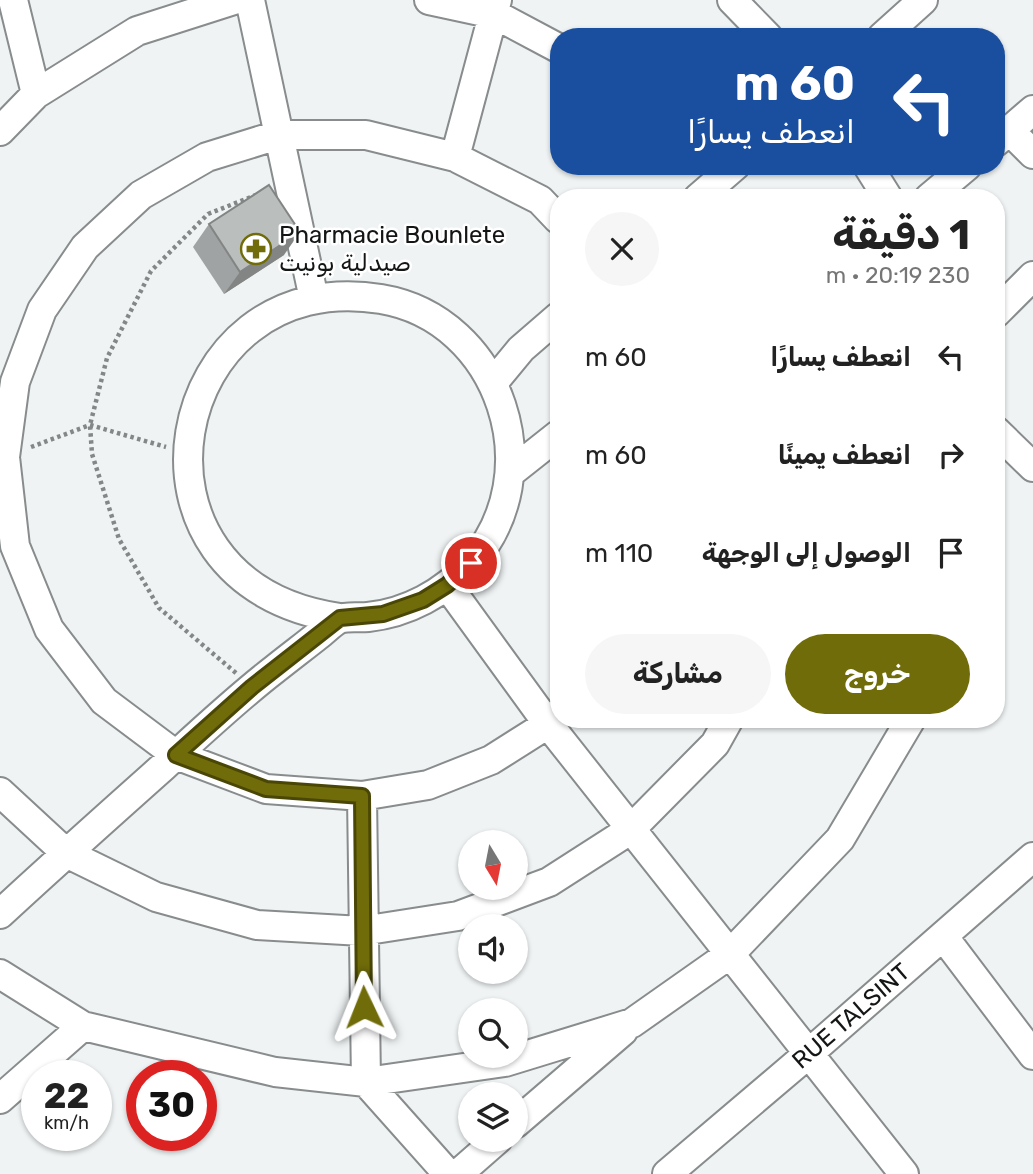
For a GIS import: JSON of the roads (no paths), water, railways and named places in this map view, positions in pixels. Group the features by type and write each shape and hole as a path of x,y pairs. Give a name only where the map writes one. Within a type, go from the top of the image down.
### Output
{"street":[{"path":"13,0 36,94"},
{"path":"0,131 36,94 137,31 234,0"},
{"path":"250,0 313,299"},
{"path":"429,0 496,7 550,43"},
{"path":"732,0 759,28"},
{"path":"892,28 923,0"},
{"path":"455,157 496,7"},
{"path":"1005,134 1033,110"},
{"path":"550,211 540,200 455,157 366,135 278,135 207,157 141,195 85,247 42,310 15,382 2,456 15,546 49,629 104,701 176,755 266,789 362,796 428,785 491,760 550,721"},
{"path":"1005,137 1033,154"},
{"path":"708,187 723,175"},
{"path":"940,189 956,175"},
{"path":"1005,306 1029,289"},
{"path":"349,295 384,299 418,310 448,329 474,354 494,383 509,432 510,473 503,505 491,536 471,563 447,585 423,600 397,611 369,617 340,618 309,614 280,603 253,587 230,566 211,542 197,514 189,484 187,453 191,423 200,394 214,367 234,343 257,324 284,309 313,299 349,295"},
{"path":"494,383 521,349 550,324"},
{"path":"1005,440 1033,467"},
{"path":"510,473 550,441"},
{"path":"447,585 550,715"},
{"path":"0,914 252,687 340,618"},
{"path":"559,728 630,830 904,1174"},
{"path":"0,792 66,853 156,897 257,925 362,931 458,916 549,882 630,830 715,744 724,728"},
{"path":"528,1113 632,1023 730,954 840,839 906,728"},
{"path":"362,796 366,1082 448,1174"},
{"name":"RUE TALSINT","path":"667,1174 1033,857"},
{"path":"943,936 1032,1051"},
{"path":"0,974 83,1027 275,1072 366,1082 505,1062 632,1023"},
{"path":"0,1099 83,1027"},
{"path":"458,1174 483,1152"}],"place":[{"name":"Pharmacie Bounlete صيدلية بونيت","path":"256,249"}]}
